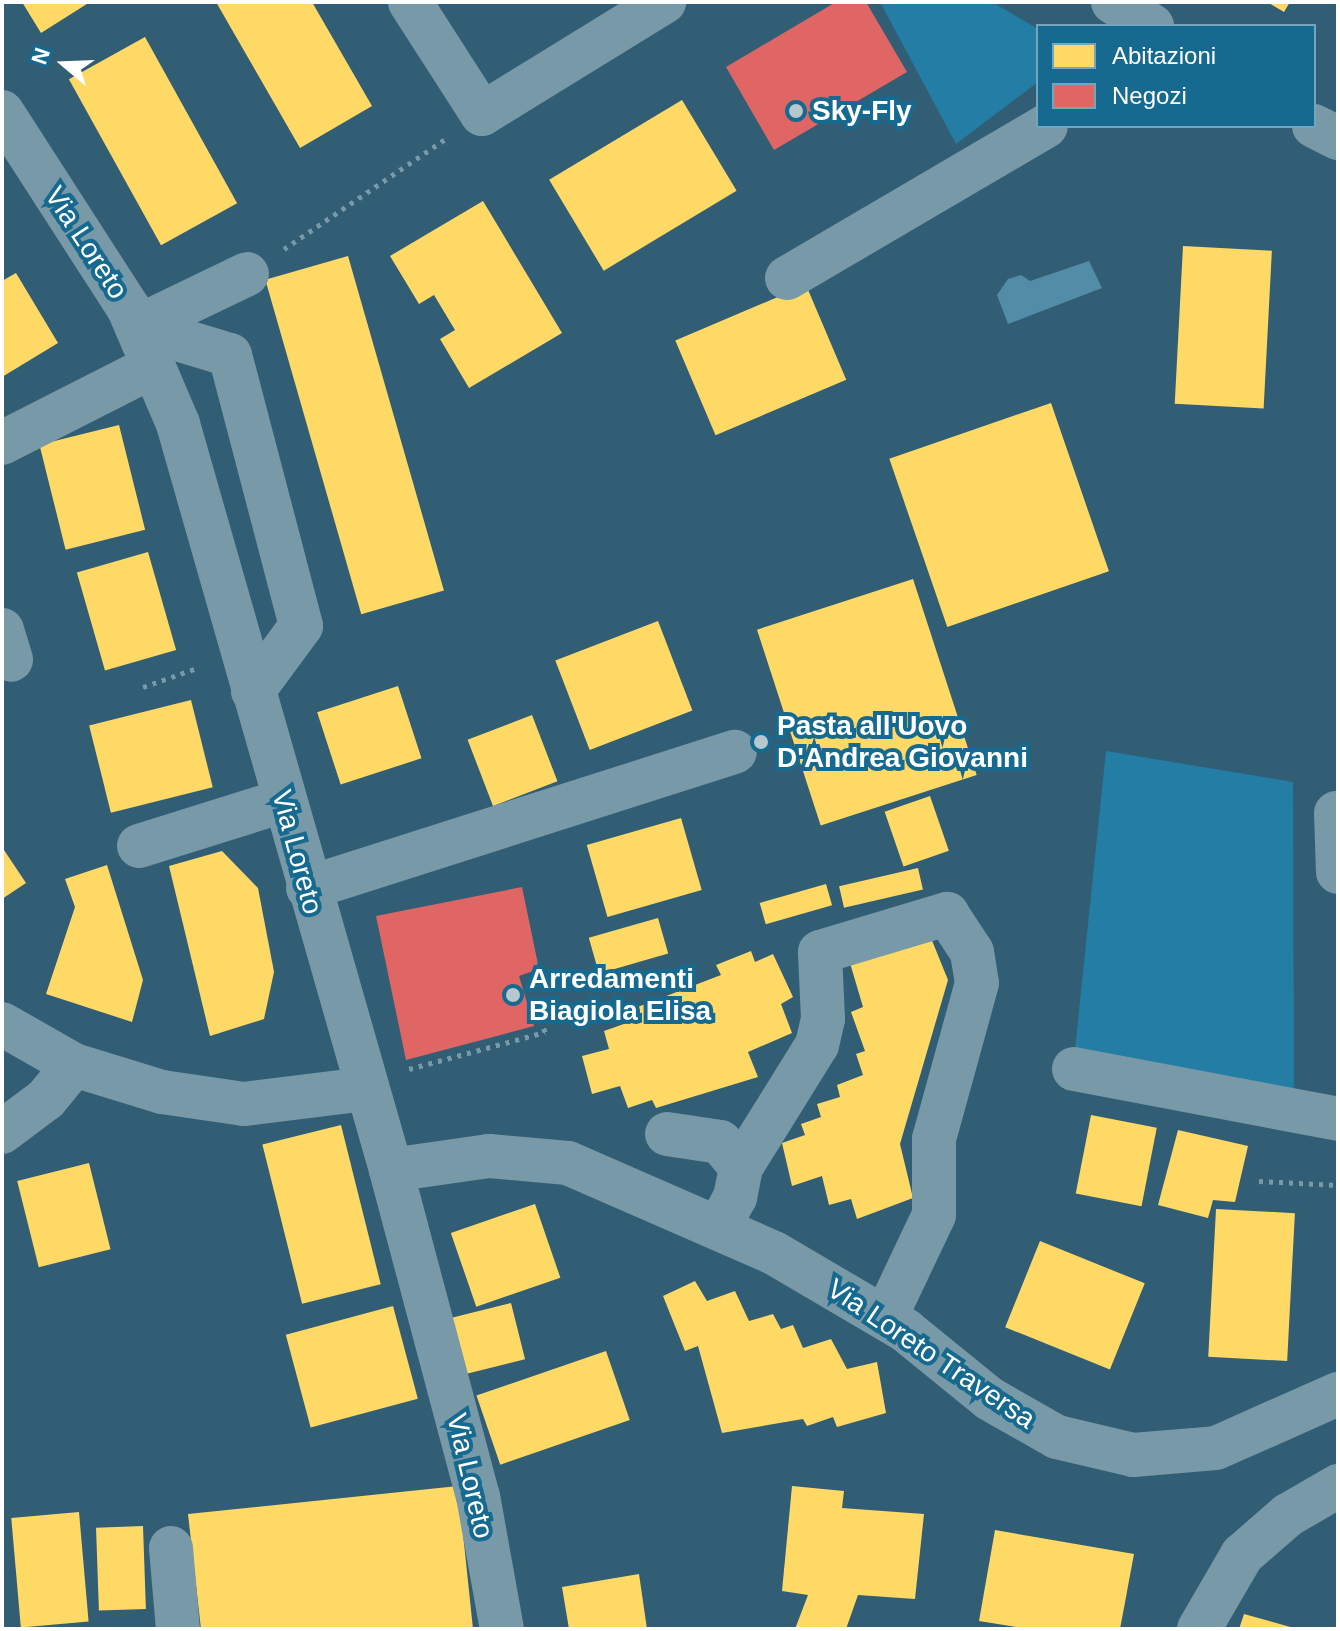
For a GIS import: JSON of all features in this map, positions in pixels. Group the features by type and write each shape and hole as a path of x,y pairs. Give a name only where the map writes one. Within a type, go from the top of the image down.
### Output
{"street":[{"path":"410,2 482,114 664,2"},
{"path":"1113,2 1149,24"},
{"name":"Via Loreto","path":"2,112 137,327 178,424 363,1086 391,1170 478,1496 502,1629"},
{"path":"1316,127 1338,138"},
{"path":"787,278 1043,128"},
{"path":"137,327 247,274"},
{"path":"137,327 230,355 301,626 248,672"},
{"path":"2,443 153,366"},
{"path":"308,888 735,752"},
{"path":"139,846 283,801"},
{"path":"1336,813 1338,872"},
{"path":"719,1227 735,1197 741,1167 817,1045 823,1019 820,952 947,914 972,952 977,983 934,1139 934,1215 885,1318"},
{"path":"2,1024 74,1065 162,1092 244,1104 363,1086"},
{"path":"2,1132 46,1099 74,1065"},
{"path":"1074,1069 1338,1119"},
{"path":"667,1134 720,1142 741,1167"},
{"name":"Via Loreto Traversa","path":"391,1170 489,1156 568,1163 719,1227 885,1318 990,1399 1057,1437 1133,1455 1216,1448 1338,1394"},
{"path":"1199,1629 1242,1555 1288,1515 1338,1486"},
{"path":"171,1548 178,1629"}],"path":[{"path":"247,274 482,114"},
{"path":"143,687 248,672"},
{"path":"363,1086 545,1032 534,996"},
{"path":"1259,1181 1338,1185"}],"shaded area":[{"path":"880,2 992,2 1036,28 1036,84 956,144"},
{"path":"1089,261 1102,288 1008,324 997,295 1008,279 1021,275 1030,281"},
{"path":"1106,751 1293,782 1294,1095 1075,1049"}],"building: Abitazioni":[{"path":"22,2 90,2 41,33"},
{"path":"216,2 312,2 372,106 300,148"},
{"path":"1267,2 1290,2 1284,12"},
{"path":"145,37 237,203 161,245 69,79"},
{"path":"682,100 737,191 604,271 549,180"},
{"path":"483,201 562,333 469,388 440,339 455,330 434,295 419,304 390,256"},
{"path":"1183,246 1272,251 1264,408 1175,404"},
{"path":"348,256 444,591 361,614 265,280"},
{"path":"16,273 58,343 2,377 2,281"},
{"path":"806,285 846,380 716,435 675,340"},
{"path":"1051,403 1109,571 947,627 889,459"},
{"path":"119,425 145,530 66,550 39,445"},
{"path":"148,552 176,650 105,670 77,572"},
{"path":"913,579 977,775 821,826 757,630"},
{"path":"658,621 692,711 590,750 555,660"},
{"path":"398,686 421,758 341,785 317,712"},
{"path":"191,700 213,787 111,813 89,725"},
{"path":"532,715 557,781 493,806 468,740"},
{"path":"930,796 949,851 903,866 885,812"},
{"path":"681,818 702,890 607,917 587,845"},
{"path":"2,847 26,883 2,899"},
{"path":"222,851 258,888 274,972 264,1019 210,1036 169,866"},
{"path":"107,865 143,980 132,1022 46,994 75,907 65,879"},
{"path":"918,868 923,889 844,908 839,886"},
{"path":"826,884 832,905 766,924 760,903"},
{"path":"658,918 668,954 599,973 589,938"},
{"path":"931,938 948,980 900,1144 913,1198 857,1219 851,1199 829,1205 822,1176 792,1186 782,1143 805,1135 801,1124 821,1117 817,1104 840,1097 837,1085 863,1075 856,1054 865,1051 851,1012 863,1007 850,963"},
{"path":"751,951 755,962 773,954 793,997 781,1004 792,1033 748,1052 758,1077 656,1108 652,1100 628,1108 620,1086 592,1094 582,1056 609,1049 604,1031 638,1019 635,1008 721,975 716,965"},
{"path":"1091,1115 1157,1128 1142,1206 1076,1194"},
{"path":"341,1125 381,1284 302,1304 262,1145"},
{"path":"1178,1130 1248,1146 1235,1202 1213,1200 1208,1218 1158,1205"},
{"path":"89,1163 111,1249 39,1267 17,1181"},
{"path":"535,1204 560,1278 476,1307 451,1233"},
{"path":"1216,1209 1295,1213 1287,1361 1208,1357"},
{"path":"1040,1241 1145,1283 1110,1370 1005,1327"},
{"path":"695,1281 707,1301 735,1291 749,1321 773,1314 781,1329 793,1325 803,1348 831,1339 847,1369 877,1362 886,1413 837,1427 833,1417 807,1426 803,1419 722,1433 698,1346 685,1351 663,1296"},
{"path":"511,1303 525,1359 465,1374 451,1318"},
{"path":"393,1306 418,1399 311,1427 286,1335"},
{"path":"606,1351 630,1420 500,1465 476,1396"},
{"path":"458,1486 473,1629 201,1629 188,1514"},
{"path":"792,1486 844,1491 842,1508 924,1514 915,1599 858,1595 846,1629 795,1629 808,1595 782,1591"},
{"path":"79,1512 89,1622 21,1628 11,1518"},
{"path":"143,1526 146,1609 99,1611 96,1528"},
{"path":"995,1530 1134,1554 1120,1629 1028,1629 979,1621"},
{"path":"639,1574 647,1629 569,1629 562,1587"},
{"path":"1244,1614 1294,1628 1294,1629 1239,1629"}],"building: Negozi":[{"name":"Sky-Fly","path":"836,2 866,2 907,72 774,150 726,67"},
{"path":"522,887 539,969 519,976 534,1026 406,1060 376,916"}],"place":[{"name":"Sky-Fly","path":"796,111"},
{"name":"Pasta all'Uovo D'Andrea Giovanni","path":"761,742"},
{"name":"Arredamenti Biagiola Elisa","path":"513,995"}]}
